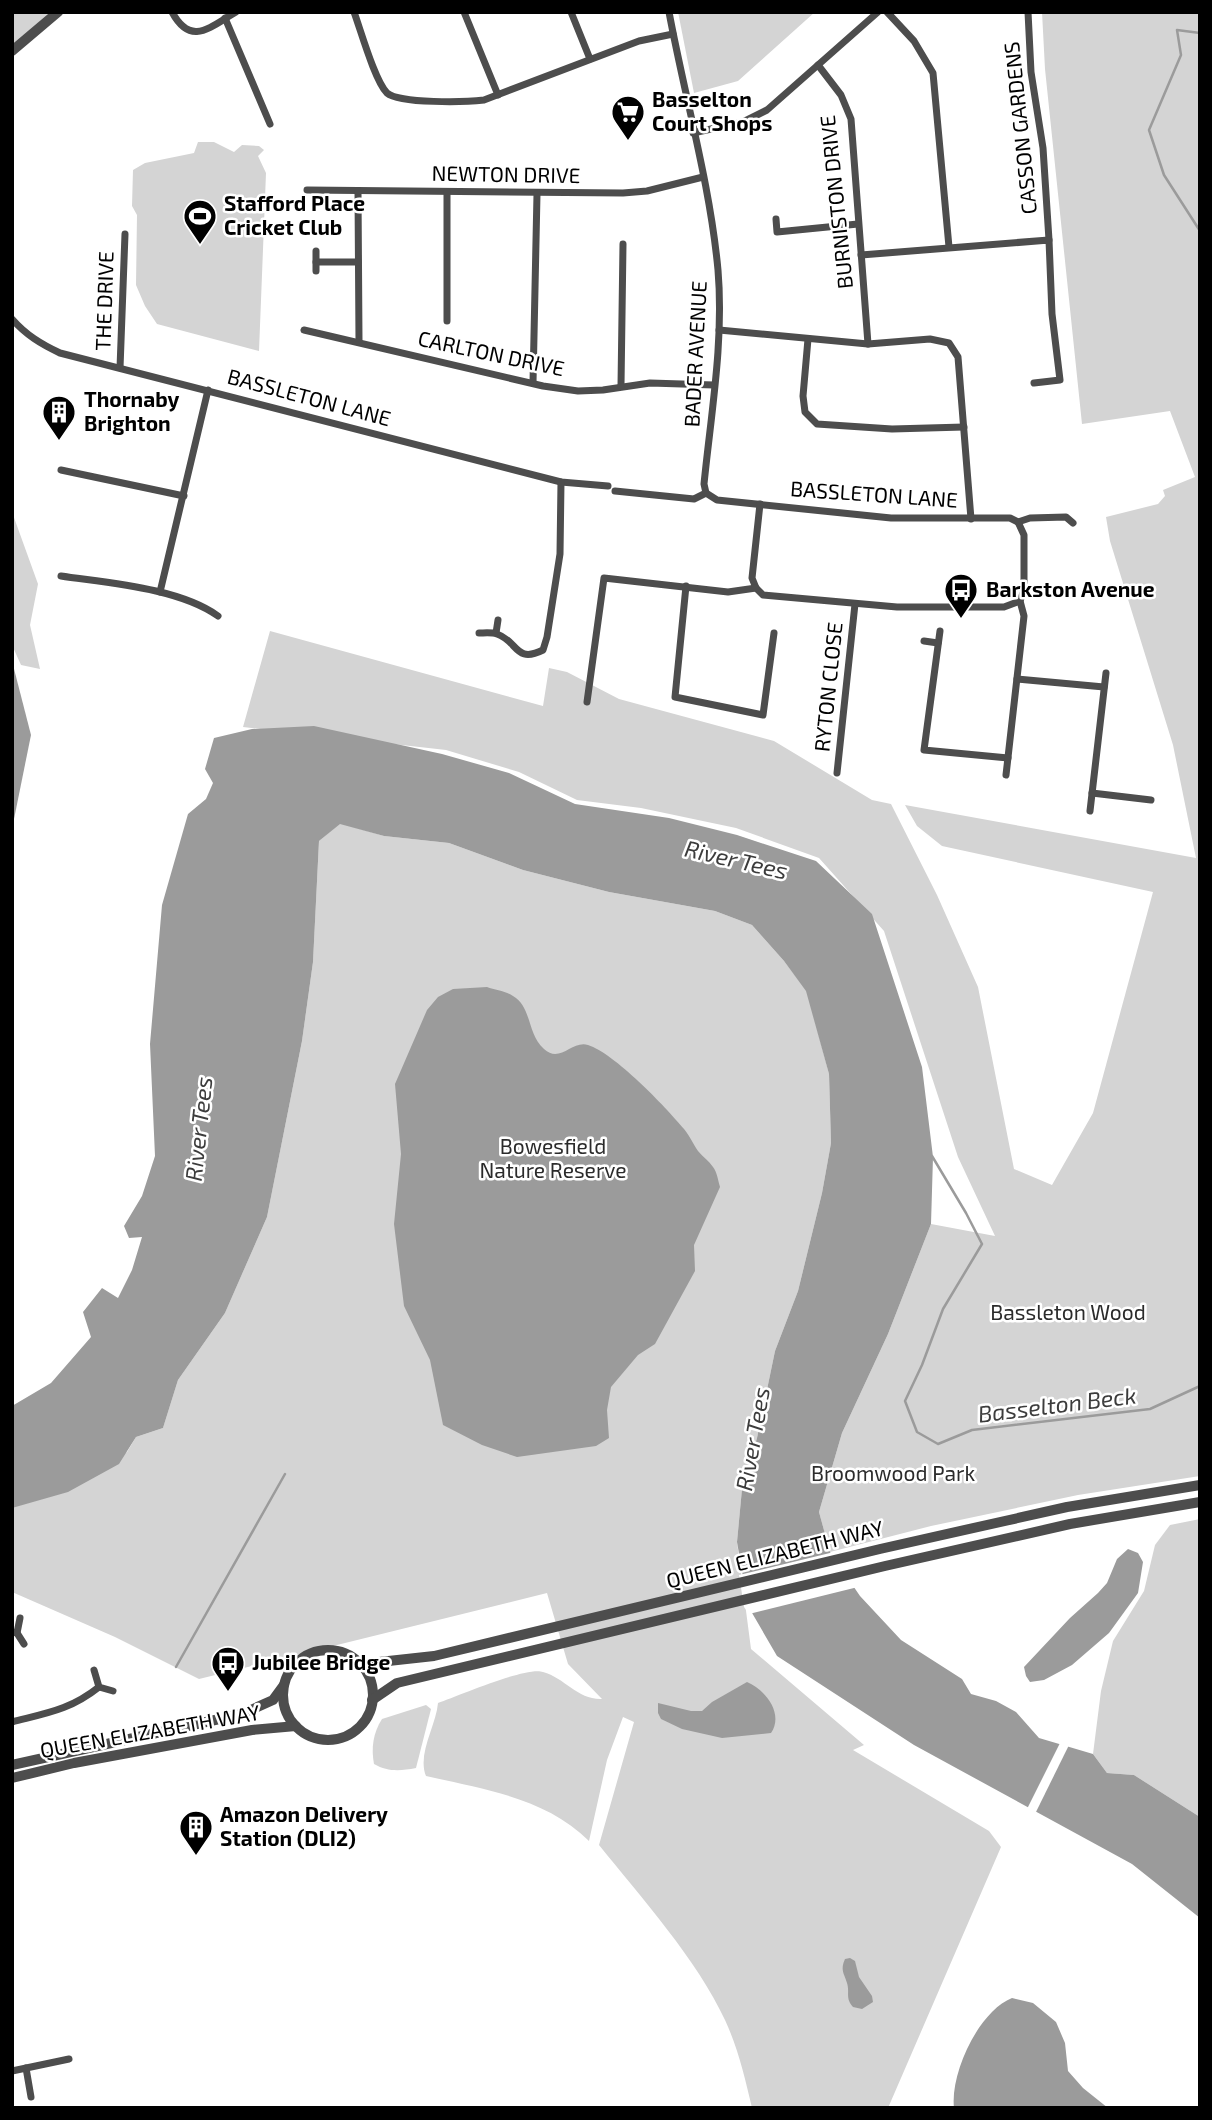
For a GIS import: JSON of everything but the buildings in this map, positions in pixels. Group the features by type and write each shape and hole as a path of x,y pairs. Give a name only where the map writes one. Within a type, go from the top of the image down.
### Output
{"street":[{"path":"12,51 58,12"},
{"path":"172,12 181,27 196,33 236,12"},
{"path":"354,12 381,84 390,95 404,99 471,101 498,95 639,41 673,34"},
{"path":"464,12 498,95"},
{"path":"572,12 590,59"},
{"name":"BADER AVENUE","path":"669,12 703,177 718,272 719,330 704,484 706,493"},
{"path":"694,133 743,122 767,110 878,12"},
{"path":"887,12 914,41 933,73 949,247"},
{"name":"CASSON GARDENS","path":"1028,12 1031,72 1043,148 1052,314 1060,380 1034,383"},
{"path":"225,19 270,124"},
{"name":"BURNISTON DRIVE","path":"818,65 841,95 850,119 868,344"},
{"name":"NEWTON DRIVE","path":"307,190 537,194 647,191 703,177"},
{"path":"358,191 359,341"},
{"path":"447,192 447,321"},
{"path":"533,383 537,194"},
{"path":"776,219 777,232 858,224"},
{"name":"THE DRIVE","path":"120,368 125,234"},
{"name":"CASSON GARDENS","path":"861,255 1049,240"},
{"path":"621,386 623,244"},
{"path":"316,251 316,271"},
{"path":"316,262 358,262"},
{"name":"BASSLETON LANE","path":"12,319 41,345 60,353 561,482 694,499 706,493 717,500 891,518 1010,518 1018,522 1030,518 1066,517 1073,523"},
{"name":"CARLTON DRIVE","path":"304,330 578,391 650,383 714,385"},
{"path":"719,330 868,344 930,339 949,343 958,357 971,519"},
{"path":"808,339 803,396 805,412 817,424 892,429 964,427"},
{"path":"160,592 208,390"},
{"path":"61,470 184,496"},
{"path":"479,633 496,634 524,655 532,656 543,650 559,555 561,482"},
{"path":"630,492 631,482"},
{"path":"760,504 752,578 763,595 897,607 1004,607 1020,601"},
{"path":"1006,775 1024,616 1020,601 1024,590 1024,535 1018,522"},
{"path":"61,576 160,592 218,616"},
{"path":"587,702 604,578 729,592 756,588"},
{"path":"686,586 675,698 764,715 774,633"},
{"name":"RYTON CLOSE","path":"837,773 855,604"},
{"path":"496,634 498,620"},
{"path":"940,631 924,750 1008,758"},
{"path":"924,641 938,643"},
{"path":"1090,811 1106,673"},
{"path":"1017,678 1104,687"},
{"path":"1092,793 1151,800"},
{"name":"QUEEN ELIZABETH WAY","path":"361,1664 435,1656 1067,1507 1200,1485"},
{"name":"QUEEN ELIZABETH WAY","path":"372,1700 397,1683 885,1566 1070,1524 1200,1502"},
{"path":"20,1618 15,1633 24,1644"},
{"path":"338,1651 361,1664 370,1678 372,1700 365,1720 345,1736 320,1739 296,1726 284,1703 284,1685 292,1668 313,1653 338,1651"},
{"path":"94,1670 99,1686"},
{"name":"QUEEN ELIZABETH WAY","path":"12,1765 242,1714 273,1700 284,1685"},
{"path":"99,1686 113,1691"},
{"path":"12,1722 64,1709 80,1702 99,1686"},
{"name":"QUEEN ELIZABETH WAY","path":"12,1778 74,1763 239,1732 296,1726"},
{"path":"12,2071 69,2059"},
{"path":"26,2068 30,2097"}],"green space":[{"path":"12,12 50,12 12,46"},
{"path":"678,12 815,12 738,81 694,93"},
{"name":"Bassleton Wood","path":"1042,12 1200,12 1200,1476 1078,1495 931,1526 830,1552 819,1512 842,1433 888,1334 931,1224 995,1236 958,1157 884,931 819,858 736,828 641,808 577,800 519,772 446,750 243,727 270,631 543,706 549,668 567,672 619,699 774,741 872,800 891,804 937,895 978,987 1014,1169 1052,1185 1093,1113 1153,892 942,846 917,826 905,805 1196,858 1173,745 1110,541 1106,517 1158,504 1165,496 1163,490 1195,477 1170,411 1082,424 1045,69"},
{"name":"Stafford Place Cricket Club","path":"198,142 214,142 234,152 242,145 259,146 264,150 258,156 266,173 259,351 157,324 136,285 137,215 132,206 133,170 145,163 194,153"},
{"path":"12,512 38,584 30,625 40,669 21,665 12,645"},
{"name":"Bowesfield Nature Reserve","path":"340,823 384,836 449,843 523,870 609,892 715,911 752,925 807,991 829,1074 831,1143 798,1291 775,1351 757,1438 742,1489 737,1542 751,1649 864,1745 853,1750 989,1831 1001,1847 888,2108 752,2108 734,2041 714,1998 668,1930 599,1845 634,1722 623,1717 607,1760 589,1841 572,1826 534,1805 491,1791 426,1776 425,1749 438,1703 508,1677 535,1671 551,1675 586,1696 602,1699 568,1664 547,1593 199,1679 115,1637 12,1592 12,1508 127,1452 136,1437 163,1428 178,1380 225,1313 267,1217 302,1041 313,962 319,841"},
{"path":"1200,1519 1200,1817 1134,1775 1107,1773 1093,1754 1101,1691 1113,1641 1144,1591 1155,1545 1170,1525"},
{"path":"426,1705 431,1709 416,1768 394,1770 374,1764 374,1741 382,1719"}],"water":[{"path":"12,661 31,735 12,829"},
{"name":"River Tees","path":"314,726 442,754 509,773 575,804 669,818 737,835 816,861 872,914 922,1067 933,1157 931,1224 888,1334 842,1433 819,1512 830,1552 860,1596 901,1640 962,1679 971,1694 996,1701 1016,1712 1039,1738 1093,1754 1107,1773 1134,1775 1200,1817 1200,1918 1132,1864 914,1745 777,1656 748,1606 737,1542 742,1489 757,1438 775,1351 798,1291 822,1193 831,1143 829,1074 806,991 752,925 715,911 609,892 523,870 449,843 384,836 340,824 319,841 313,962 302,1041 267,1217 225,1313 178,1380 163,1428 136,1437 119,1464 68,1492 12,1508 12,1406 51,1383 91,1337 83,1312 102,1288 118,1298 132,1270 142,1237 129,1238 124,1226 142,1196 155,1156 150,1044 162,905 188,814 206,799 213,783 205,769 214,738 252,729"},
{"path":"487,987 507,993 519,1001 539,1043 550,1053 561,1053 582,1044 588,1045 625,1069 684,1129 714,1169 720,1187 694,1245 695,1271 655,1344 638,1355 611,1387 607,1410 609,1438 596,1446 517,1457 482,1445 443,1425 430,1360 404,1306 394,1224 401,1154 395,1084 427,1010 438,997 453,989"},
{"path":"1128,1549 1138,1553 1143,1562 1138,1593 1109,1633 1072,1665 1044,1680 1030,1682 1024,1667 1107,1583 1117,1559"},
{"path":"747,1682 761,1691 771,1703 775,1718 771,1733 722,1738 682,1729 661,1719 658,1713 658,1703 702,1711 712,1702"},
{"path":"845,1959 855,1961 859,1977 872,1996 873,2002 862,2009 853,2007 848,1998 843,1969"},
{"path":"1012,1998 1033,2003 1056,2022 1065,2043 1068,2071 1083,2088 1108,2108 954,2108 957,2078 969,2045 988,2016"}],"pier":[{"path":"834,1552 858,1587 749,1614 744,1607 739,1575"},
{"path":"1061,1741 1070,1743 1034,1816 1026,1811"}],"waterway":[{"name":"Basselton Beck","path":"1200,33 1177,30 1181,55 1149,130 1164,175 1200,231"},
{"name":"Basselton Beck","path":"932,1156 982,1244 943,1309 905,1401 917,1432 938,1444 972,1430 1150,1409 1200,1386"},
{"path":"176,1667 285,1474"}],"place":[{"name":"Basselton Court Shops","path":"628,142"},
{"name":"Stafford Place Cricket Club","path":"200,246"},
{"name":"Thornaby Brighton","path":"59,442"},
{"name":"Barkston Avenue","path":"961,620"},
{"name":"Jubilee Bridge","path":"228,1693"},
{"name":"Amazon Delivery Station (DLI2)","path":"196,1857"}],"park label":[{"name":"Broomwood Park","path":"893,1474"}]}
